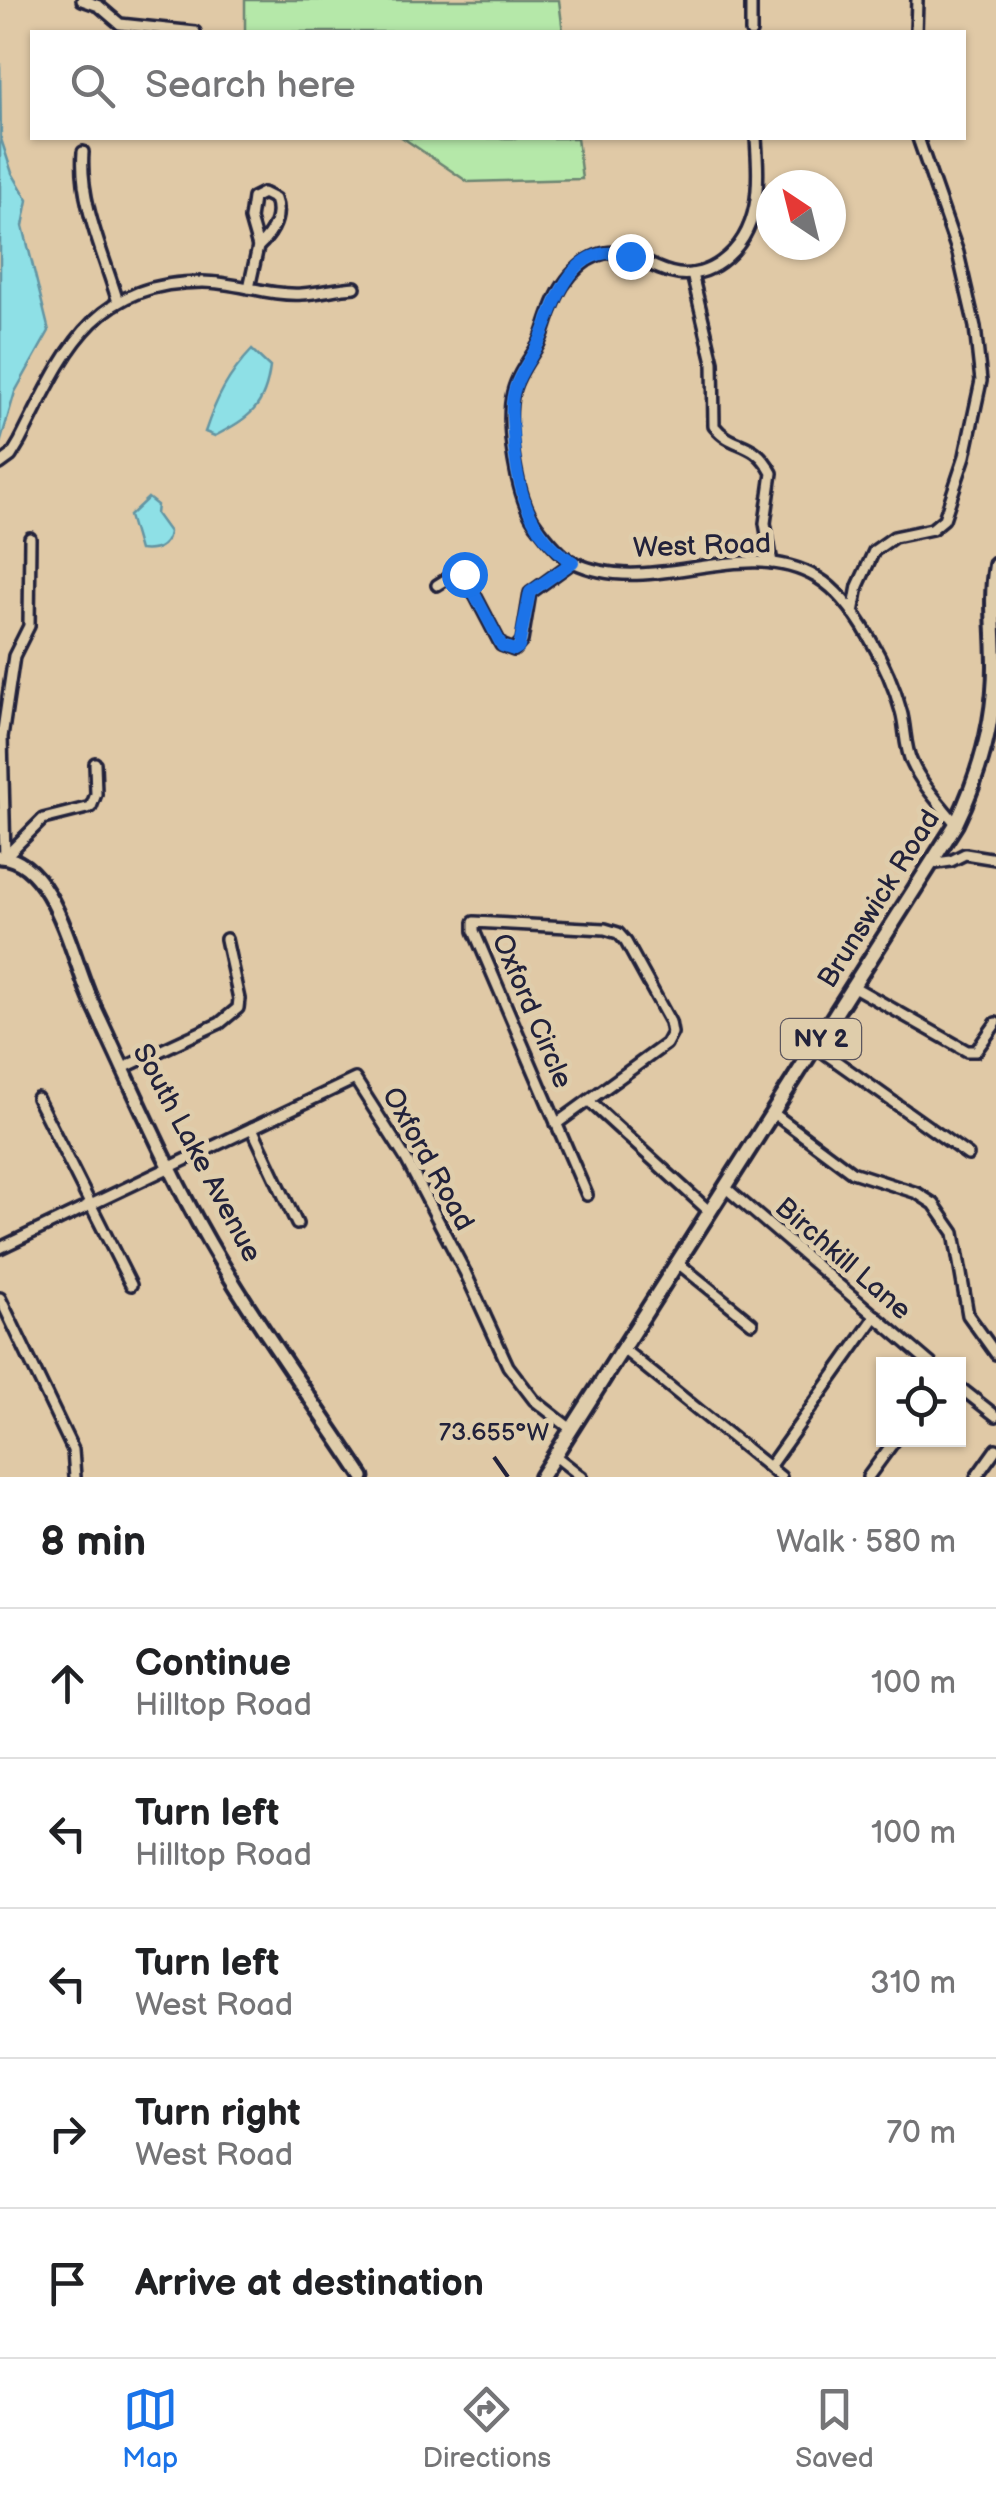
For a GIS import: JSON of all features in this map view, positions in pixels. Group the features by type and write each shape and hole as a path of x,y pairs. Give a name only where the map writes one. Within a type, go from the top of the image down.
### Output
{"main road":[{"name":"Brunswick Road","path":"542,1477 956,824 980,766 989,732 994,698 992,605 996,565"}],"street":[{"path":"82,0 100,6 120,24 176,30"},
{"path":"751,30 752,0"},
{"path":"916,30 917,0"},
{"path":"437,586 450,576 464,574 502,646 514,650 522,641 530,592 573,562 534,522 519,490 511,407 518,379 539,344 563,282 601,255 624,254 662,271 692,274 724,260 737,247 756,208 756,140"},
{"path":"853,613 858,586 874,552 894,537 932,529 944,519 978,403 981,363 975,327 946,214 918,140"},
{"path":"83,152 85,192 118,302"},
{"path":"248,288 258,246 250,204 258,194 269,194 278,206 278,216 270,234 258,246"},
{"path":"692,274 713,362 714,426 730,440 758,452 772,474 765,523 772,563"},
{"path":"0,464 11,456 76,338 92,320 118,302 180,283 206,282 301,294 356,287"},
{"path":"3,857 2,738 14,656 30,626 30,538"},
{"name":"West Road","path":"573,562 635,574 772,563 820,579 853,613 893,688 912,765 956,824"},
{"path":"3,857 43,819 91,806 96,794 95,763"},
{"path":"930,864 950,862 965,854 996,859"},
{"name":"South Lake Avenue","path":"3,857 30,867 48,891 82,980 210,1242 363,1477"},
{"name":"Oxford Circle","path":"556,1124 666,1044 672,1034 670,1022 618,933 474,922 474,931 556,1124 588,1195"},
{"path":"123,1068 220,1023 238,1008 240,999 226,939"},
{"path":"854,987 967,1051 976,1050 996,1024"},
{"path":"816,1048 968,1155"},
{"name":"Oxford Road","path":"0,1248 350,1080 358,1081 406,1159 508,1366 534,1400 571,1429"},
{"path":"37,1098 131,1285"},
{"name":"Oxford Circle","path":"590,1102 710,1212"},
{"path":"774,1113 852,1172 917,1193 934,1204 954,1233 968,1315 996,1354"},
{"path":"252,1128 297,1224"},
{"name":"Birchkill Lane","path":"726,1188 923,1357"},
{"path":"678,1263 752,1323"},
{"path":"0,1298 72,1450 75,1477"},
{"path":"769,1467 876,1316"},
{"path":"623,1349 781,1477"},
{"path":"966,1392 996,1416"},
{"path":"868,1477 890,1447"},
{"path":"976,1477 996,1449"},
{"path":"554,1456 582,1477"}],"green space":[{"path":"245,0 559,0 563,30 245,30"},
{"path":"406,140 577,140 582,179 468,182"}],"water":[{"path":"0,63 1,139 12,173 28,200 23,226 49,331 15,392 0,444"},
{"path":"252,350 270,367 260,402 246,417 215,436 205,432 224,388"},
{"path":"148,498 157,505 156,514 169,532 159,548 139,550 129,516"}],"route":[{"path":"464,574 502,646 506,650 519,647 530,592 573,562 534,522 519,490 513,393 539,344 563,282 592,258 618,253 630,256"}]}
